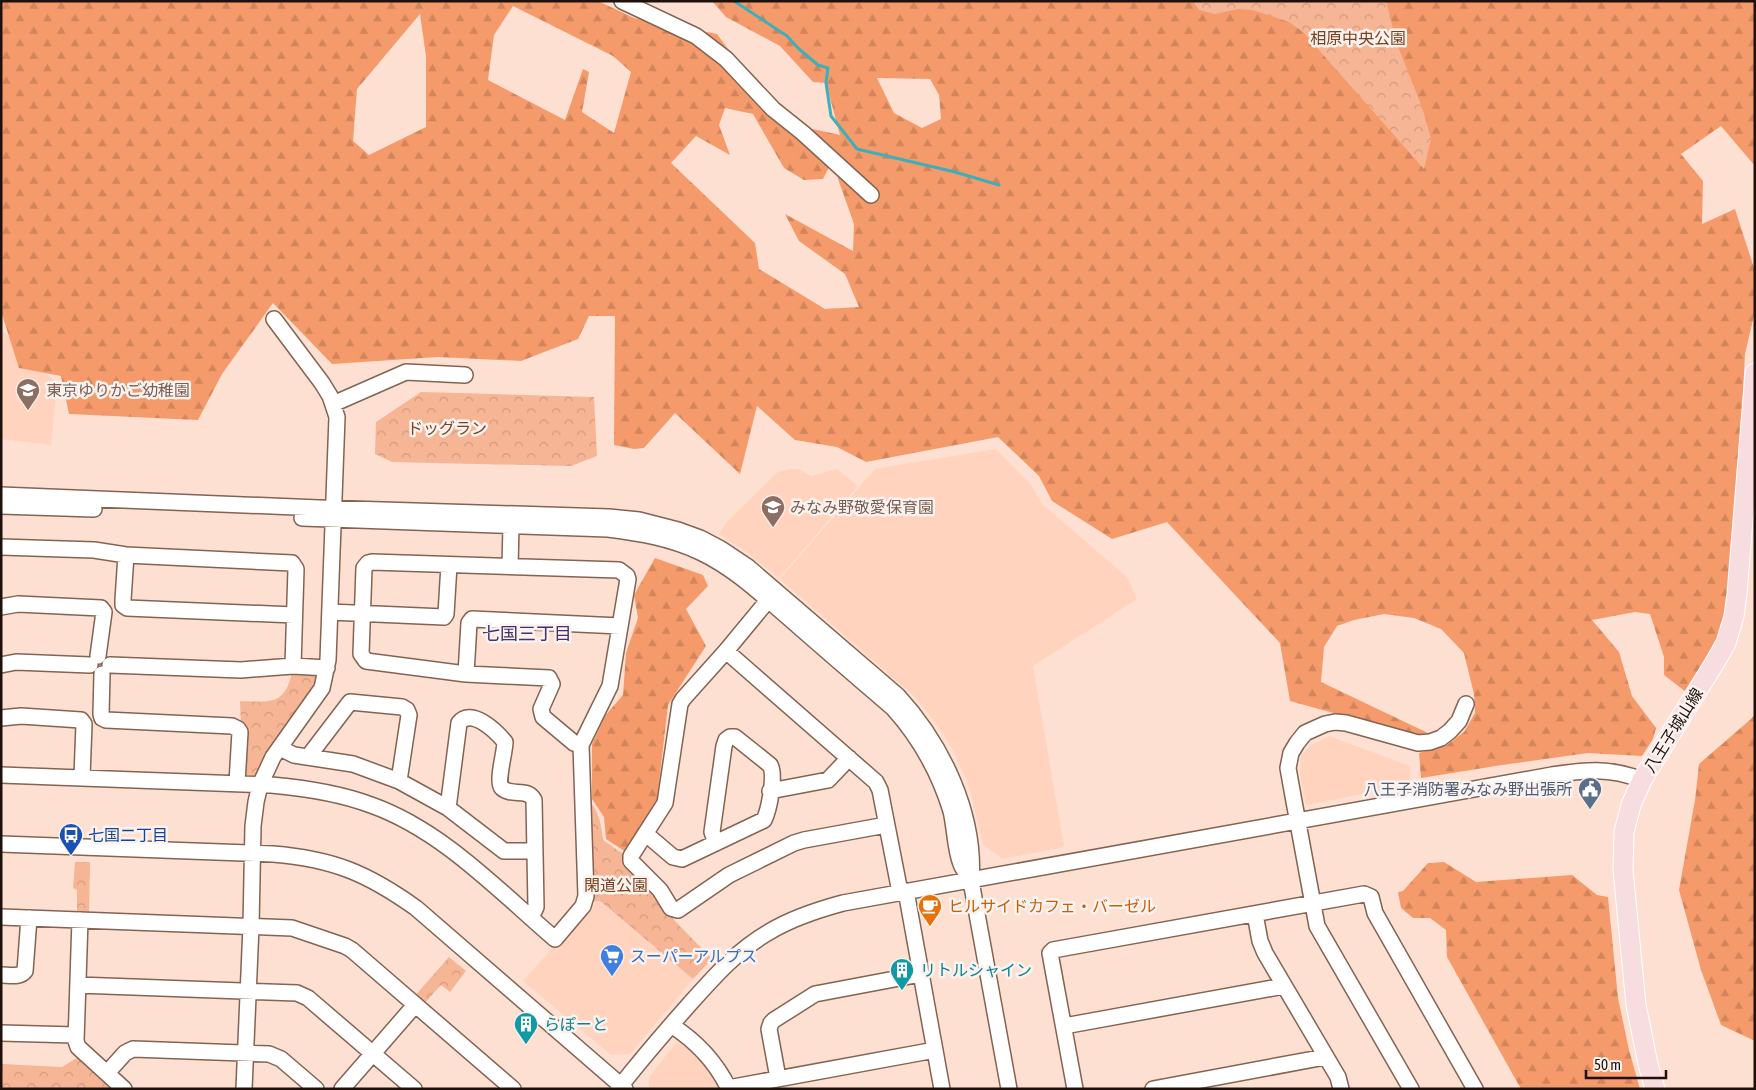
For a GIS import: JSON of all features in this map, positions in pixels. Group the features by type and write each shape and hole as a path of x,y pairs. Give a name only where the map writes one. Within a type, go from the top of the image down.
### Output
{"main road":[{"name":"八王子城山線","path":"1655,1089 1636,1005 1622,850 1627,818 1636,792 1726,643 1734,616 1755,373"}],"street":[{"path":"622,1 696,36 726,59 773,109 803,133 871,196"},
{"path":"244,1089 253,826 260,785 265,772 322,688 327,668 334,514 337,417 333,404 322,383 274,319"},
{"path":"333,404 406,372 465,375"},
{"path":"1,495 511,526 608,529 651,535 676,542 722,564 771,596"},
{"path":"1,506 334,514 609,517 639,520 678,530 700,538 718,548 748,568 771,596 893,708 905,721 938,774 952,813 960,864 971,880 1009,1089"},
{"path":"510,566 511,526"},
{"path":"1,547 94,550 126,555 289,561 295,565 296,569 293,666"},
{"path":"126,555 123,605 127,608 294,615"},
{"path":"1,775 271,785 326,792 372,805 398,816 430,834 456,853 555,939 583,906 585,901 581,746 610,686 628,579 624,572 619,570 368,563 364,568 361,654 366,660 466,674 549,678 552,684 542,709 543,717 574,743 581,746"},
{"path":"330,612 444,617 446,614 448,565"},
{"path":"771,596 680,704 667,799 631,856 631,861 660,890 671,908 676,910 729,875 794,843 886,825"},
{"path":"1,607 18,604 101,608 104,612 100,665 102,718 106,720 232,726 240,732 237,783"},
{"path":"466,674 470,623 472,620 620,626"},
{"path":"726,651 870,776 880,790 886,825 921,974 942,1089"},
{"path":"1,665 16,662 241,670 293,666 327,668"},
{"path":"308,757 350,702 402,708 407,710 409,715 399,781"},
{"path":"1408,1088 1317,926 1288,768 1291,753 1305,733 1325,724 1335,722 1346,723 1418,743 1430,742 1441,738 1450,731 1459,721 1466,704"},
{"path":"1,718 21,716 81,720 84,724 82,777"},
{"path":"448,808 459,723 467,717 474,718 481,721 505,742 500,781 502,788 527,793 532,797 536,908 531,918"},
{"path":"646,834 673,857 679,859 716,843 764,820 773,773 770,765 735,737 730,737 726,740 724,746 712,832 716,843"},
{"path":"280,748 288,754 353,764 399,781 448,808 504,851 535,851"},
{"path":"770,791 828,780 850,758"},
{"path":"1,844 304,856 351,870 390,889 429,919 621,1087 671,1024 724,967 768,933 822,908 1298,820 1584,770 1610,771 1642,780"},
{"path":"1076,1089 1050,953 1053,950 1364,894 1370,897 1375,913 1475,1089"},
{"path":"1254,914 1265,954 1338,1077 1341,1089"},
{"path":"1,917 251,926 299,930 348,947 513,1089"},
{"path":"1,975 18,976 25,971 29,918"},
{"path":"80,920 76,1035 78,1046 124,1089"},
{"path":"778,1078 769,1029 770,1023 774,1020 815,994 921,974"},
{"path":"78,985 297,993 304,995 414,1089"},
{"path":"1064,1026 1284,986"},
{"path":"342,1089 415,1005"},
{"path":"671,1024 690,1038 706,1054 729,1088 935,1050"},
{"path":"1,1032 76,1035"},
{"path":"107,1073 125,1053 133,1049 245,1053 277,1056 316,1089"},
{"path":"1153,1089 1325,1057"}],"shaded area":[{"name":"東京ゆりかご幼稚園","path":"1,329 57,384 51,445 1,439"},
{"path":"996,449 1032,486 1042,504 1127,577 1137,599 1033,666 1064,847 1003,859 983,845 970,789 953,750 935,722 914,696 780,579 875,469"},
{"name":"みなみ野敬愛保育園","path":"799,469 811,476 837,469 858,486 779,578 748,553 719,534 727,522 778,472"},
{"path":"1329,736 1410,766 1410,785 1306,805 1300,775 1301,756 1311,745"},
{"path":"600,902 693,979 630,1054 611,1055 523,981 592,903"},
{"path":"676,1043 683,1044 705,1066 721,1089 649,1089 649,1077"}],"green space":[{"path":"1,1 598,1 634,18 717,34 781,122 840,135 826,83 813,82 780,46 726,17 712,1 1755,1 1755,166 1721,126 1681,154 1703,181 1702,224 1735,209 1755,271 1755,311 1745,354 1741,431 1727,605 1716,644 1686,692 1664,675 1664,657 1650,614 1635,612 1592,620 1619,652 1632,696 1656,728 1653,739 1642,756 1588,753 1421,778 1419,753 1447,745 1464,732 1475,713 1474,694 1464,653 1441,629 1414,618 1384,614 1354,620 1337,626 1324,647 1321,682 1430,734 1420,737 1290,701 1280,643 1167,522 1112,539 1052,501 1039,476 998,437 866,462 837,447 795,440 757,406 740,474 675,413 644,448 634,449 614,445 615,316 589,316 578,339 521,361 438,357 332,364 273,303 222,374 198,420 69,414 61,376 19,368 1,311","holes":["513,6 613,56 631,72 614,133 582,112 589,72 583,69 565,120 488,80 494,35","420,14 426,56 426,127 369,155 353,141 357,89","877,78 930,79 939,95 941,119 922,128 894,113","725,108 753,114 784,168 804,180 823,179 837,151 838,179 854,224 853,251 785,214 799,241 845,274 859,307 825,309 759,269 755,243 671,163 696,136 730,155 719,125"]},
{"name":"相原中央公園","path":"1193,1 1386,1 1397,44 1422,107 1431,139 1424,169 1303,32 1289,22 1252,10 1239,9 1215,14 1199,10"},
{"name":"ドッグラン","path":"421,392 594,397 597,456 571,466 392,462 375,454 376,422"},
{"path":"655,558 703,575 708,586 686,609 706,646 668,705 657,800 626,852 606,839 604,817 592,799 592,744 605,716 623,695 626,653 638,618 634,595"},
{"path":"292,671 315,672 321,678 258,777 247,780 243,776 240,701 260,702 275,700 285,691"},
{"path":"1755,714 1755,1041 1721,1025 1701,970 1679,890 1695,800 1699,764"},
{"name":"閑道公園","path":"590,802 598,815 603,840 626,856 623,862 652,888 675,921 712,959 693,979 600,901 592,902"},
{"path":"75,862 90,862 89,917 77,916 77,890 73,888"},
{"path":"1444,862 1476,882 1572,875 1597,895 1608,897 1618,998 1629,1050 1640,1089 1521,1089 1447,957 1446,930 1430,918 1413,918 1401,908 1398,892 1403,891 1428,863"},
{"path":"449,957 466,971 450,992 441,985 423,1005 413,998"},
{"path":"80,1056 116,1089 1,1089 1,1064 62,1067"}],"waterway":[{"path":"734,1 787,36 818,65 828,68 826,83 831,116 857,149 955,172 999,185"}],"place":[{"name":"東京ゆりかご幼稚園","path":"28,411"},
{"name":"みなみ野敬愛保育園","path":"773,528"},
{"name":"八王子消防署みなみ野出張所","path":"1590,810"},
{"name":"七国二丁目","path":"71,856"},
{"name":"ヒルサイドカフェ・バーゼル","path":"930,927"},
{"name":"スーパーアルプス","path":"612,977"},
{"name":"リトルシャイン","path":"902,991"},
{"name":"らぽーと","path":"526,1045"}],"district":[{"name":"七国三丁目","path":"527,634"}]}
